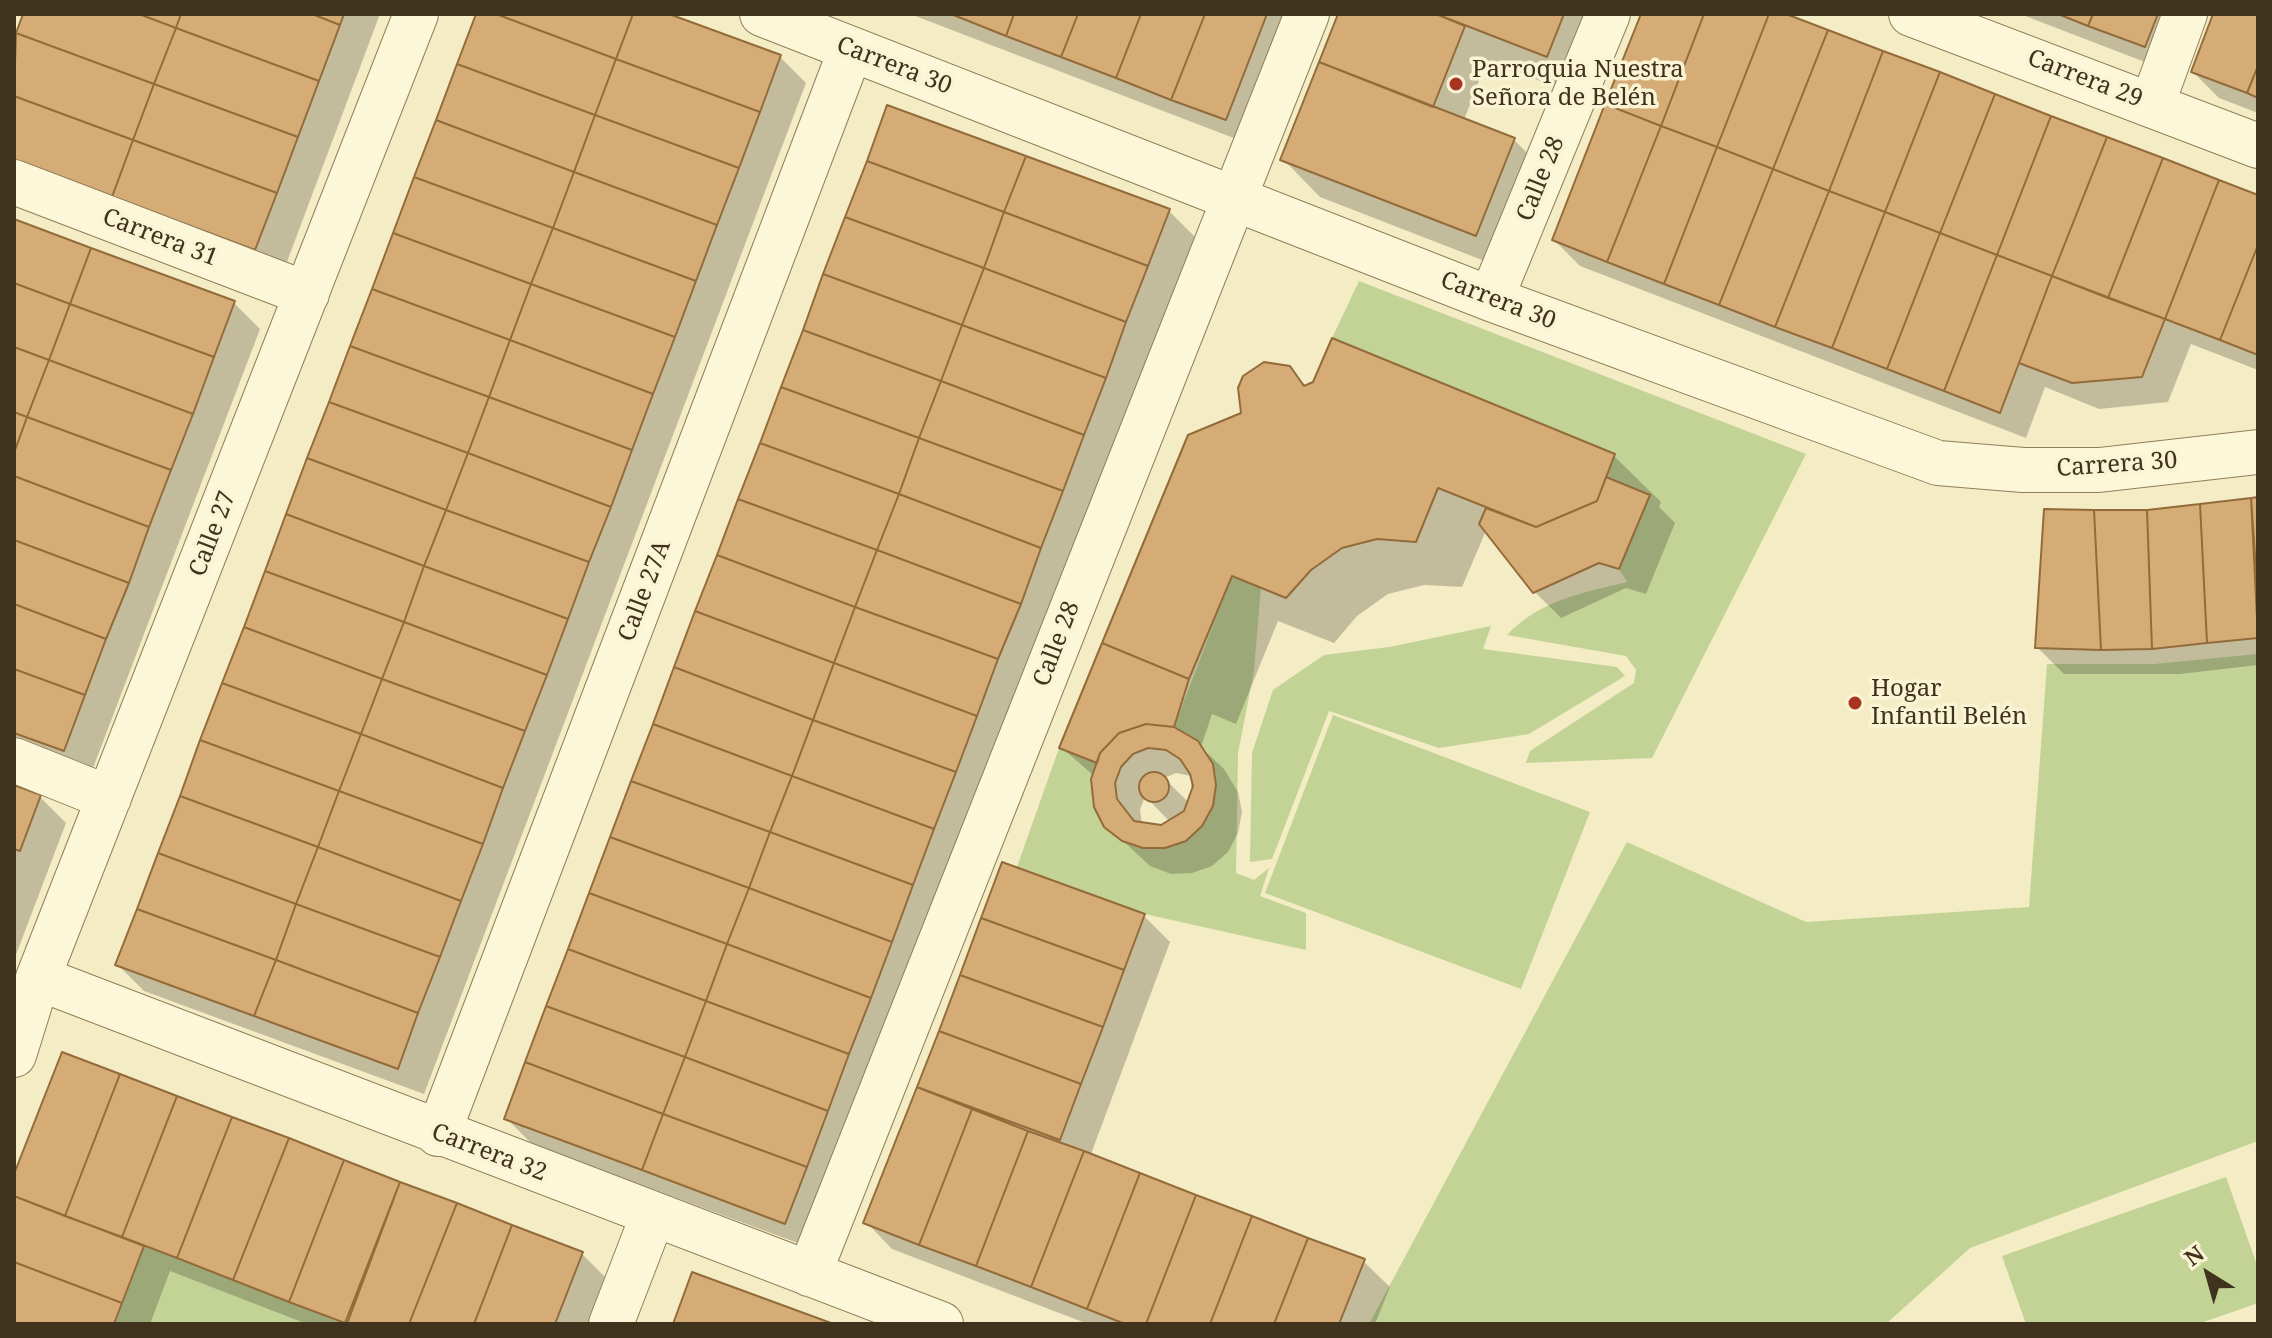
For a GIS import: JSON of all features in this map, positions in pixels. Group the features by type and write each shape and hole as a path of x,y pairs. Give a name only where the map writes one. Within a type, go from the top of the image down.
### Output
{"street":[{"name":"Calle 27","path":"14,1055 38,978 416,14"},
{"name":"Carrera 30","path":"762,14 1491,299 1938,463 2023,470 2099,470 2258,452"},
{"name":"Calle 28","path":"809,1274 1307,14"},
{"name":"Calle 28","path":"1491,299 1608,14"},
{"name":"Carrera 29","path":"1911,14 2258,146"},
{"path":"2152,105 2185,14"},
{"name":"Calle 27A","path":"438,1134 851,49"},
{"name":"Carrera 31","path":"14,182 307,294"},
{"path":"14,760 109,798"},
{"name":"Carrera 32","path":"38,978 438,1134 941,1324"},
{"path":"611,1324 653,1215"}],"green space":[{"path":"1359,281 1806,454 1652,758 1526,763 1530,751 1634,683 1636,670 1626,656 1507,635 1548,606 1578,594 1627,582 1619,569 1649,495 1606,477 1615,454 1332,338"},
{"path":"1232,576 1261,587 1254,671 1238,753 1236,873 1254,880 1269,868 1260,896 1306,913 1306,950 1145,914 1017,867 1059,748 1097,763 1122,841 1159,849 1182,842 1196,832 1213,803 1216,786 1214,769 1208,753 1196,740 1174,727"},
{"path":"1491,626 1483,649 1617,667 1625,676 1529,734 1439,748 1329,711 1272,859 1250,862 1252,753 1273,690 1324,655 1389,647"},
{"path":"2258,654 2258,1141 1970,1248 1886,1324 1369,1324 1627,842 1806,922 2029,907 2047,664 2154,664"},
{"path":"1333,715 1590,812 1521,989 1265,893"},
{"path":"2226,1177 2258,1268 2258,1303 2198,1324 2026,1324 2002,1256"},
{"path":"144,1246 344,1324 115,1324"}],"building":[{"path":"23,14 139,14 176,28 154,84 16,33"},
{"path":"139,14 181,14 176,28"},
{"path":"181,14 312,14 340,25 319,81 176,28"},
{"path":"312,14 344,14 340,25"},
{"path":"476,14 496,14 616,59 595,115 457,64"},
{"path":"496,14 633,14 616,59"},
{"path":"633,14 669,14 781,55 760,112 616,59"},
{"path":"951,14 1014,14 1006,36"},
{"path":"1014,14 1078,14 1061,57 1006,36"},
{"path":"1078,14 1141,14 1116,78 1061,57"},
{"path":"1141,14 1205,14 1171,100 1116,78"},
{"path":"1205,14 1267,14 1226,120 1171,100"},
{"path":"1338,14 1436,14 1465,26 1433,107 1319,62"},
{"path":"1436,14 1564,14 1547,57"},
{"path":"1641,14 1704,14 1661,126 1605,104"},
{"path":"1704,14 1769,14 1717,147 1661,126"},
{"path":"1769,14 1786,14 1828,30 1773,169 1717,147"},
{"path":"2058,14 2093,14 2088,26"},
{"path":"2093,14 2158,14 2145,47 2088,26"},
{"path":"2213,14 2258,14 2258,66 2247,93 2191,72"},
{"path":"176,28 319,81 298,137 154,84"},
{"path":"1828,30 1883,51 1829,191 1773,169"},
{"path":"16,33 154,84 133,140 14,96"},
{"path":"1883,51 1940,72 1885,212 1829,191"},
{"path":"616,59 760,112 739,168 595,115"},
{"path":"1319,62 1515,138 1476,236 1280,160"},
{"path":"457,64 595,115 574,172 436,120"},
{"path":"2258,66 2258,98 2247,93"},
{"path":"1940,72 1995,94 1940,233 1885,212"},
{"path":"154,84 298,137 277,193 133,140"},
{"path":"1995,94 2051,116 1997,255 1940,233"},
{"path":"14,96 133,140 112,197 14,160"},
{"path":"1605,104 1661,126 1607,262 1552,240"},
{"path":"887,105 1026,156 1004,212 867,161"},
{"path":"595,115 739,168 717,225 574,172"},
{"path":"2051,116 2107,137 2052,276 1997,255"},
{"path":"436,120 574,172 553,228 414,177"},
{"path":"1661,126 1717,147 1664,284 1607,262"},
{"path":"2107,137 2163,158 2108,298 2052,276"},
{"path":"133,140 277,193 255,250 112,197"},
{"path":"1717,147 1773,169 1719,305 1664,284"},
{"path":"1026,156 1170,209 1148,266 1004,212"},
{"path":"2163,158 2219,180 2165,319 2108,298"},
{"path":"867,161 1004,212 984,268 845,217"},
{"path":"1773,169 1829,191 1775,327 1719,305"},
{"path":"574,172 717,225 696,281 553,228"},
{"path":"414,177 553,228 531,284 393,233"},
{"path":"2219,180 2258,195 2258,245 2220,340 2165,319"},
{"path":"1829,191 1885,212 1832,348 1775,327"},
{"path":"1004,212 1148,266 1126,322 984,268"},
{"path":"1885,212 1940,233 1887,369 1832,348"},
{"path":"845,217 984,268 962,325 823,274"},
{"path":"14,219 91,248 70,304 14,283"},
{"path":"553,228 696,281 675,337 531,284"},
{"path":"393,233 531,284 510,340 372,289"},
{"path":"1940,233 1997,255 1944,391 1887,369"},
{"path":"2258,245 2258,355 2220,340"},
{"path":"91,248 235,301 214,357 70,304"},
{"path":"1997,255 2052,276 2000,413 1944,391"},
{"path":"984,268 1126,322 1106,378 962,325"},
{"path":"823,274 962,325 941,381 803,330"},
{"path":"2052,276 2165,319 2142,377 2072,383 2019,363"},
{"path":"14,283 70,304 49,360 14,347"},
{"path":"531,284 675,337 653,394 510,340"},
{"path":"372,289 510,340 489,397 350,346"},
{"path":"70,304 214,357 193,414 49,360"},
{"path":"962,325 1106,378 1084,435 941,381"},
{"path":"803,330 941,381 919,438 781,387"},
{"path":"1332,338 1615,454 1597,501 1536,527 1438,488 1416,542 1377,539 1342,548 1311,570 1286,598 1232,576 1189,679 1102,643 1188,435 1241,413 1238,388 1243,376 1264,362 1290,366 1304,386 1313,382"},
{"path":"510,340 653,394 632,450 489,397"},
{"path":"350,346 489,397 468,453 329,402"},
{"path":"14,347 49,360 27,417 14,412"},
{"path":"49,360 193,414 171,470 27,417"},
{"path":"941,381 1084,435 1063,491 919,438"},
{"path":"781,387 919,438 899,494 760,443"},
{"path":"489,397 632,450 611,507 468,453"},
{"path":"329,402 468,453 446,510 307,458"},
{"path":"14,412 27,417 14,453"},
{"path":"27,417 171,470 149,527 14,476 14,453"},
{"path":"919,438 1063,491 1041,548 899,494"},
{"path":"760,443 899,494 877,550 738,499"},
{"path":"468,453 611,507 589,562 446,510"},
{"path":"307,458 446,510 424,566 286,514"},
{"path":"14,476 149,527 129,583 14,540"},
{"path":"1606,477 1650,495 1619,569 1599,563 1533,593 1479,524 1486,508 1536,527 1597,501"},
{"path":"899,494 1041,548 1021,604 877,550"},
{"path":"2258,497 2258,597 2251,498"},
{"path":"2251,498 2258,638 2207,643 2200,504"},
{"path":"738,499 877,550 855,607 717,555"},
{"path":"2200,504 2207,643 2152,649 2147,510"},
{"path":"2044,509 2094,510 2101,650 2035,648"},
{"path":"446,510 589,562 568,619 424,566"},
{"path":"2094,510 2147,510 2152,649 2101,650"},
{"path":"286,514 424,566 404,622 265,571"},
{"path":"14,540 129,583 106,639 14,604"},
{"path":"877,550 1021,604 998,659 855,607"},
{"path":"717,555 855,607 834,663 695,611"},
{"path":"424,566 568,619 547,675 404,622"},
{"path":"265,571 404,622 382,679 244,627"},
{"path":"14,604 106,639 85,695 14,669"},
{"path":"855,607 998,659 977,716 834,663"},
{"path":"695,611 834,663 813,720 674,667"},
{"path":"404,622 547,675 525,731 382,679"},
{"path":"244,627 382,679 361,734 222,683"},
{"path":"1102,643 1189,679 1174,727 1146,724 1119,733 1100,753 1097,763 1059,748"},
{"path":"834,663 977,716 956,772 813,720"},
{"path":"674,667 813,720 792,776 653,724"},
{"path":"14,669 85,695 64,751 14,733"},
{"path":"382,679 525,731 503,788 361,734"},
{"path":"222,683 361,734 339,791 200,740"},
{"path":"813,720 956,772 934,829 792,776"},
{"path":"653,724 792,776 770,832 631,781"},
{"path":"1146,724 1174,727 1198,741 1213,764 1216,785 1213,806 1202,826 1186,841 1165,848 1143,848 1122,841 1104,827 1094,807 1091,779 1100,753 1119,733","holes":["1148,748 1166,750 1180,759 1190,774 1193,786 1184,811 1161,825 1134,821 1117,799 1115,783 1121,767 1133,754"]},
{"path":"361,734 503,788 483,844 339,791"},
{"path":"200,740 339,791 318,847 180,796"},
{"path":"1154,772 1165,776 1169,787 1165,798 1154,802 1143,798 1139,787 1143,776"},
{"path":"792,776 934,829 913,885 770,832"},
{"path":"631,781 770,832 749,888 610,837"},
{"path":"14,785 41,795 20,851 14,849"},
{"path":"339,791 483,844 461,901 318,847"},
{"path":"180,796 318,847 296,904 158,853"},
{"path":"770,832 913,885 892,942 749,888"},
{"path":"610,837 749,888 727,944 589,893"},
{"path":"318,847 461,901 440,957 296,904"},
{"path":"158,853 296,904 276,960 137,909"},
{"path":"1002,862 1145,914 1124,970 981,918"},
{"path":"749,888 892,942 871,998 727,944"},
{"path":"589,893 727,944 706,1001 568,949"},
{"path":"296,904 440,957 418,1013 276,960"},
{"path":"137,909 276,960 254,1016 115,965"},
{"path":"981,918 1124,970 1103,1027 960,975"},
{"path":"727,944 871,998 849,1054 706,1001"},
{"path":"568,949 706,1001 685,1057 546,1006"},
{"path":"276,960 418,1013 398,1069 254,1016"},
{"path":"960,975 1103,1027 1081,1084 939,1031"},
{"path":"706,1001 849,1054 828,1111 685,1057"},
{"path":"546,1006 685,1057 663,1114 525,1062"},
{"path":"939,1031 1081,1084 1060,1140 917,1087"},
{"path":"62,1052 120,1074 65,1216 14,1196 14,1174"},
{"path":"685,1057 828,1111 807,1167 663,1114"},
{"path":"525,1062 663,1114 642,1170 504,1119"},
{"path":"120,1074 177,1096 122,1237 65,1216"},
{"path":"917,1087 972,1109 919,1245 863,1223"},
{"path":"177,1096 232,1117 177,1258 122,1237"},
{"path":"972,1109 1028,1131 976,1266 919,1245"},
{"path":"663,1114 807,1167 785,1224 642,1170"},
{"path":"232,1117 289,1138 233,1280 177,1258"},
{"path":"1028,1131 1084,1151 1031,1287 976,1266"},
{"path":"289,1138 344,1160 289,1302 233,1280"},
{"path":"1084,1151 1140,1173 1087,1309 1031,1287"},
{"path":"344,1160 400,1182 345,1323 289,1302"},
{"path":"1140,1173 1196,1195 1146,1324 1125,1324 1087,1309"},
{"path":"400,1182 457,1203 409,1324 347,1324"},
{"path":"1196,1195 1252,1216 1210,1324 1146,1324"},
{"path":"14,1196 144,1246 122,1303 14,1262"},
{"path":"457,1203 512,1225 474,1324 409,1324"},
{"path":"1252,1216 1308,1238 1274,1324 1210,1324"},
{"path":"512,1225 583,1252 555,1324 474,1324"},
{"path":"1308,1238 1365,1259 1339,1324 1274,1324"},
{"path":"14,1262 122,1303 114,1324 14,1324"},
{"path":"692,1272 831,1323 673,1324"}],"place":[{"name":"Parroquia Nuestra Señora de Belén","path":"1456,84"},
{"name":"Hogar Infantil Belén","path":"1855,703"}]}
